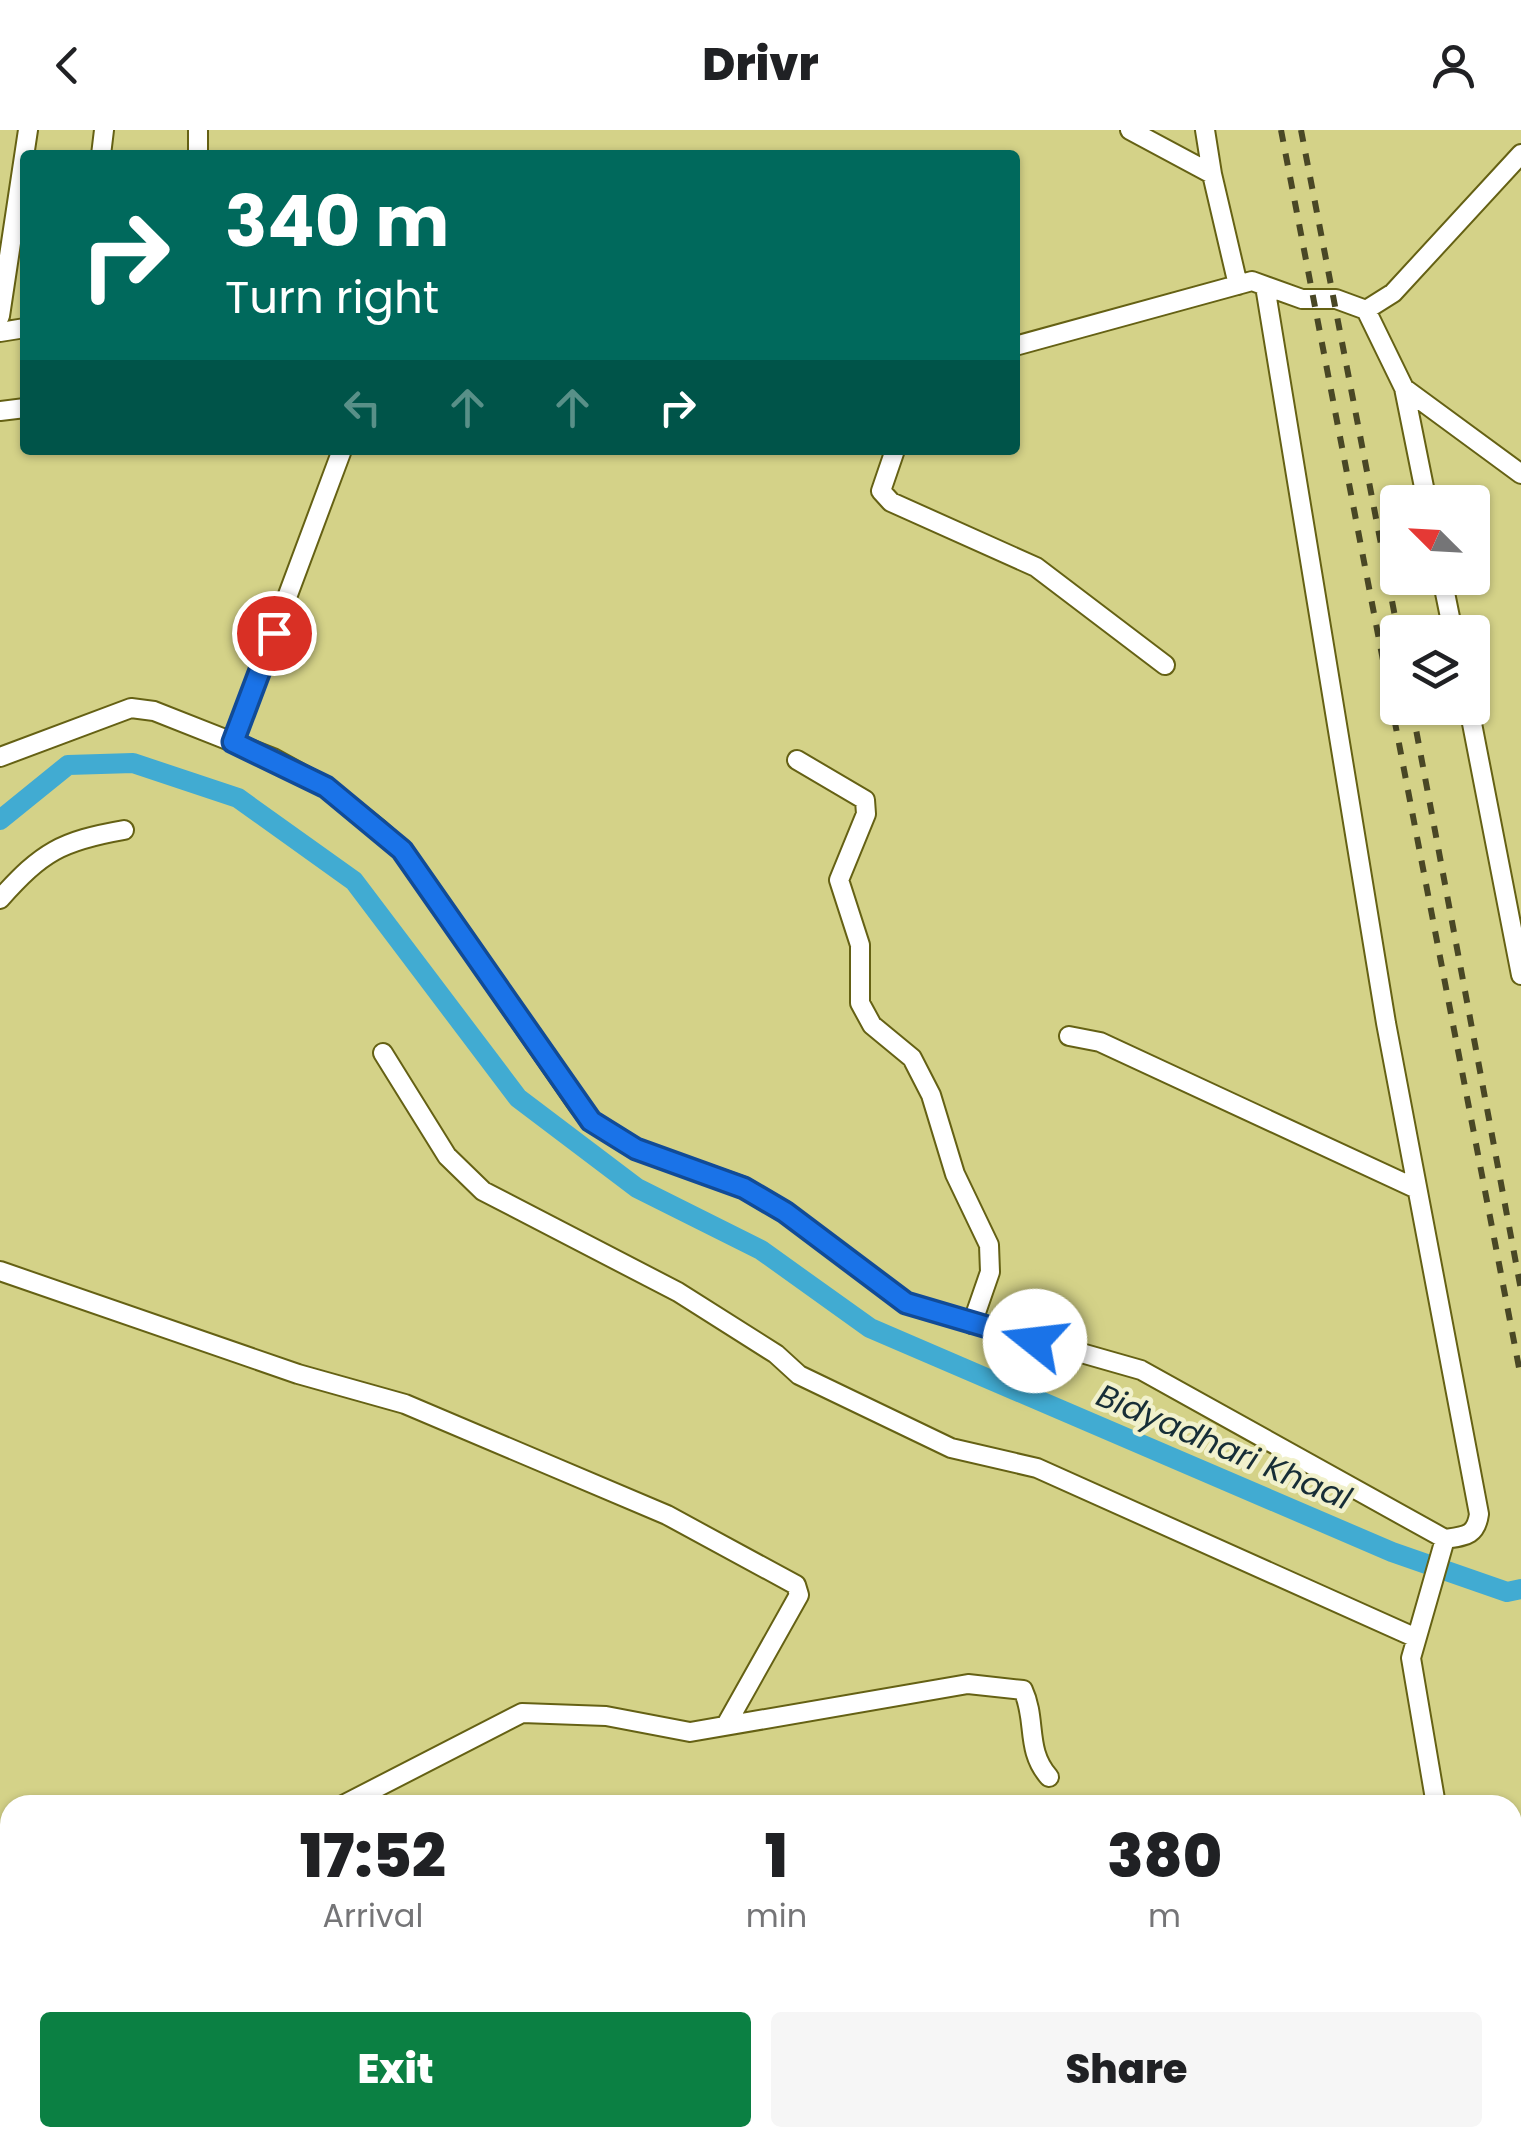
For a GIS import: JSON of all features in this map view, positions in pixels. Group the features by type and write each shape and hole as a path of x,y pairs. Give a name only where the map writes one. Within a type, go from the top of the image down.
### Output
{"street":[{"path":"1130,130 1212,174"},
{"path":"1204,130 1238,285"},
{"path":"1366,310 1393,293 1521,154"},
{"path":"0,316 20,183"},
{"path":"1020,345 1252,281 1302,299 1336,299 1366,310 1404,388 1424,485"},
{"path":"0,757 131,708 154,711 233,742 326,787 402,850 591,1121 636,1149 744,1188 785,1212 906,1303 1141,1370 1445,1539 1472,1532 1479,1514 1417,1190 1265,286"},
{"path":"1404,388 1521,474"},
{"path":"233,742 340,455"},
{"path":"893,455 882,491 891,502 1036,567 1165,665"},
{"path":"1471,725 1521,975"},
{"path":"796,760 865,800 866,814 840,880 860,945 860,1004 872,1025 912,1058 931,1095 955,1174 989,1245 990,1272 972,1324"},
{"path":"0,900 44,853 74,838 124,830"},
{"path":"1069,1036 1100,1042 1417,1190"},
{"path":"383,1053 447,1156 484,1191 678,1292 776,1354 799,1375 951,1448 1037,1468 1414,1638"},
{"path":"0,1271 298,1374 406,1404 667,1515 796,1585 799,1594 726,1724"},
{"path":"1434,1795 1412,1683 1414,1638 1445,1539"},
{"path":"362,1795 522,1712 606,1716 690,1732 968,1684 1023,1690 1030,1709 1032,1749 1048,1777"}],"waterway":[{"name":"Bidyadhari Khaal","path":"0,820 68,765 133,763 238,798 354,881 518,1098 637,1188 761,1250 870,1328 1392,1552 1507,1592 1521,1589"}],"railway":[{"path":"1281,130 1521,1378"},
{"path":"1301,130 1395,615"},
{"path":"1415,725 1521,1290"}],"route":[{"path":"274,633 233,742 274,758 326,787 402,850 591,1121 636,1149 744,1188 785,1212 906,1303 1035,1341"}]}
